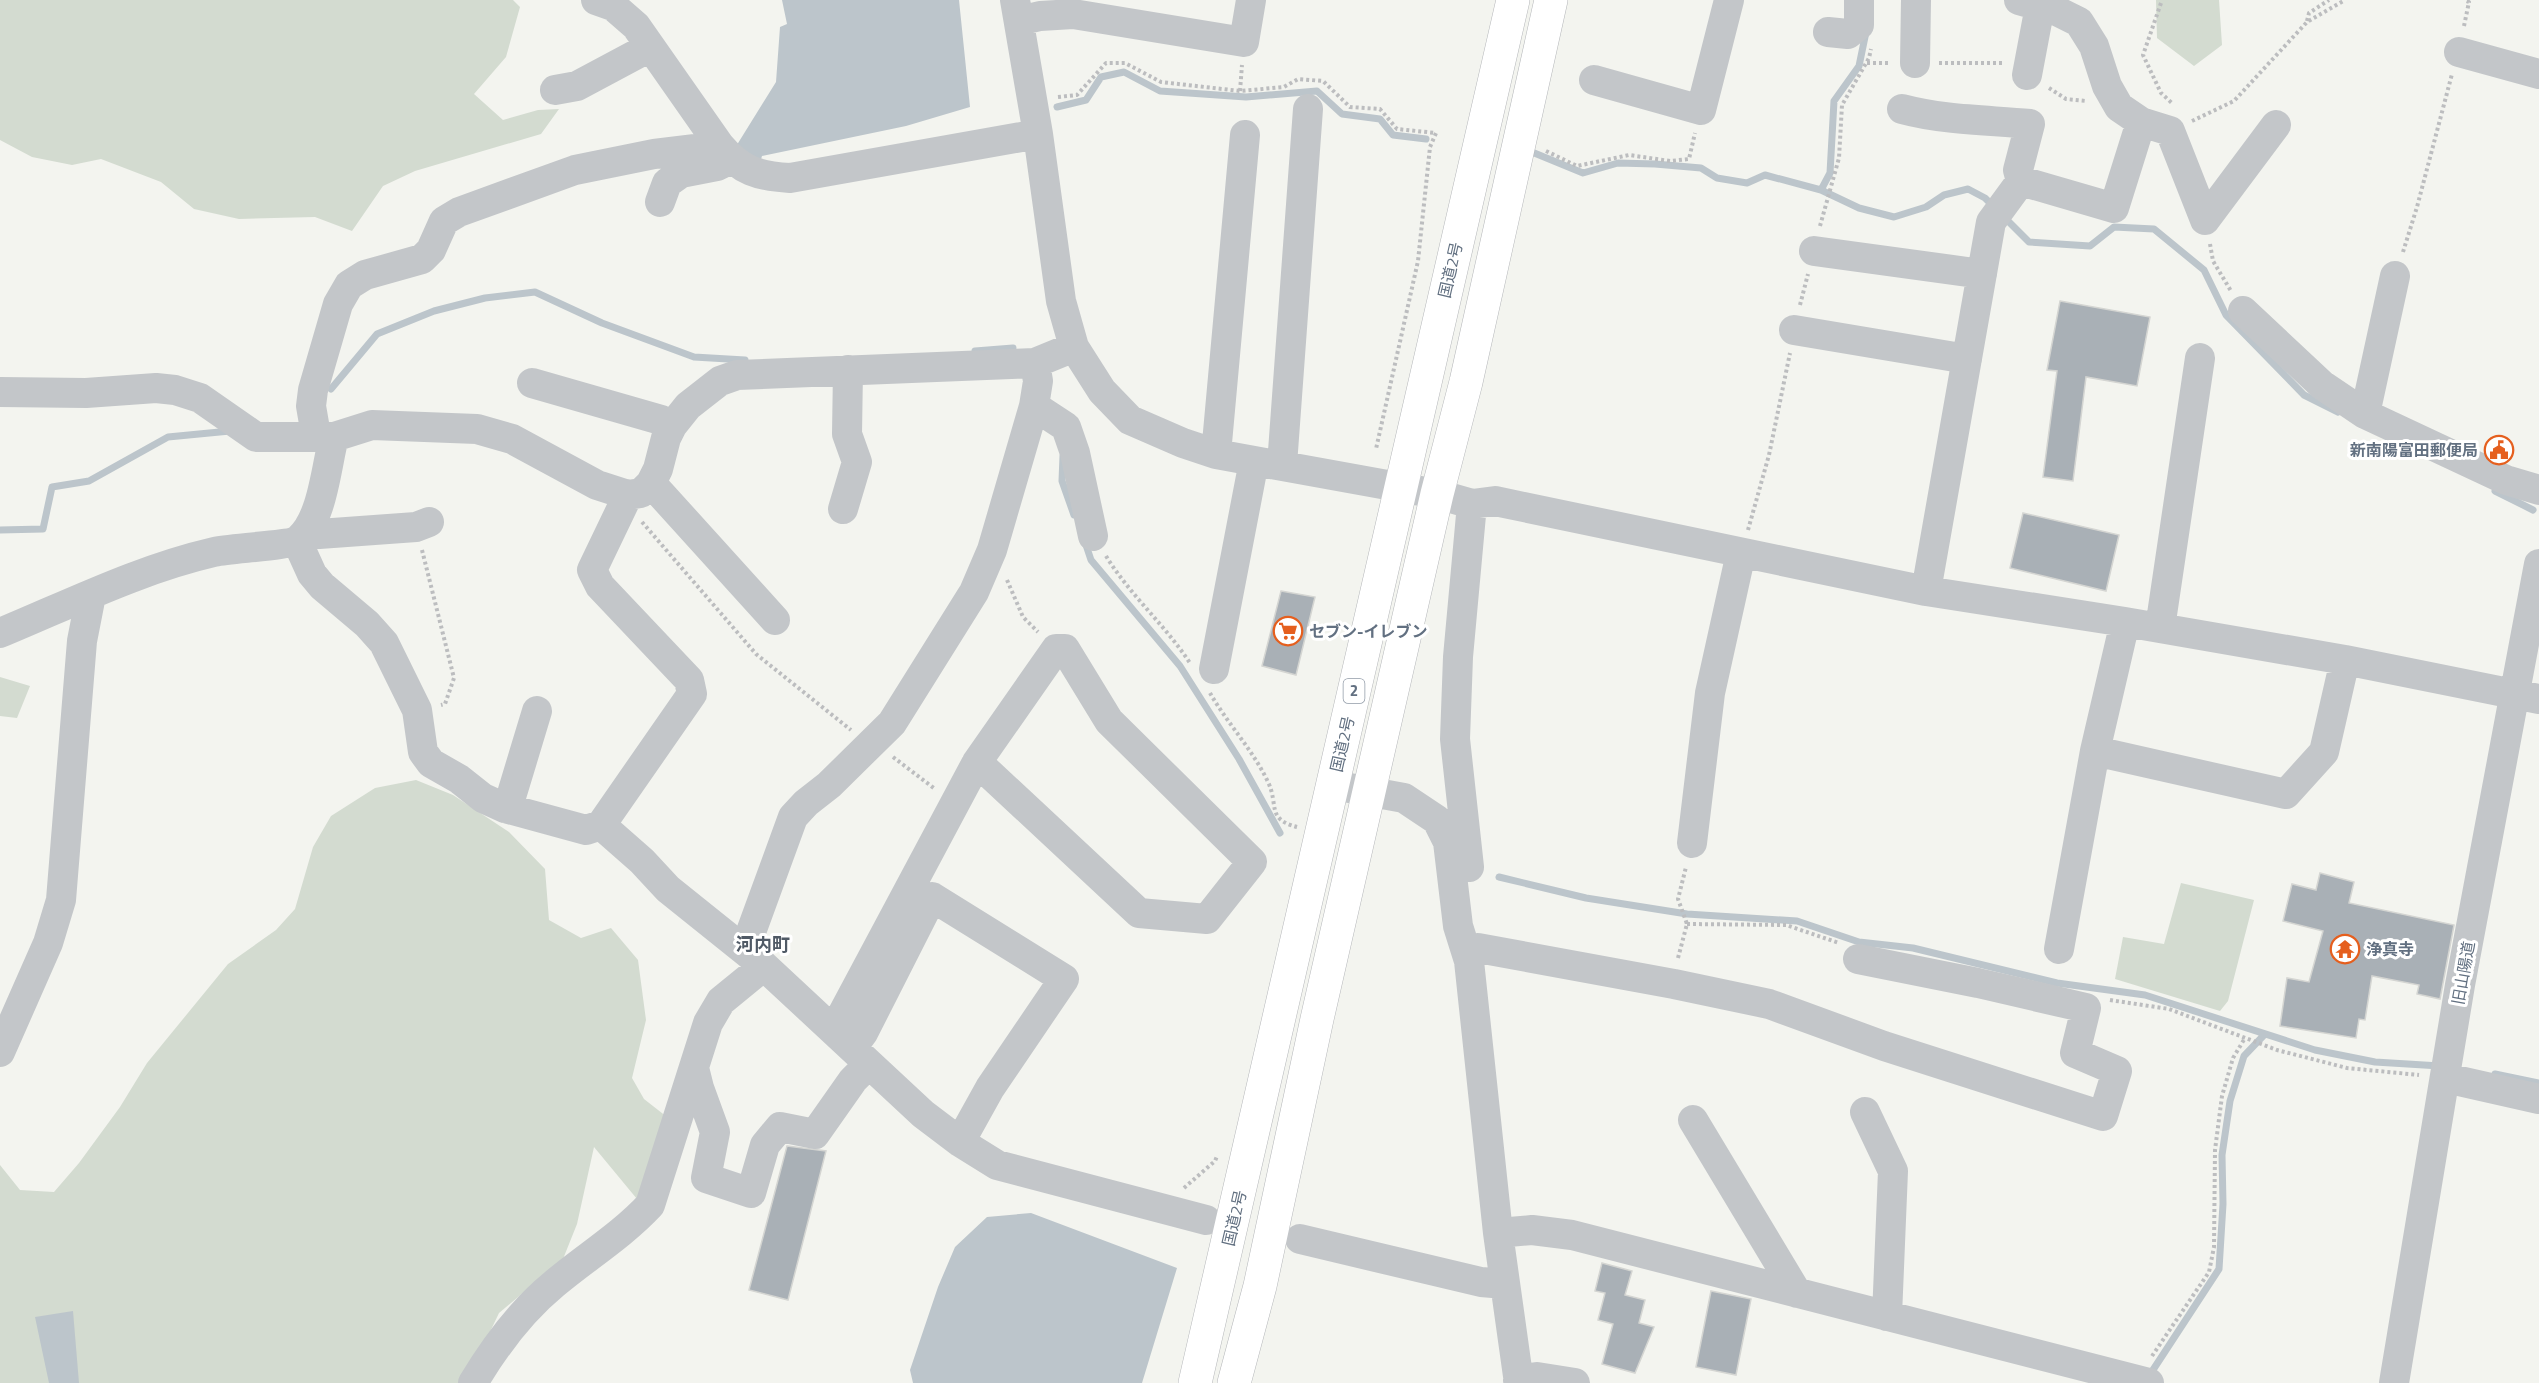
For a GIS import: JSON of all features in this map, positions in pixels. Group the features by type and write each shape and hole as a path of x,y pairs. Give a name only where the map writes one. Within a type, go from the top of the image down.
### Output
{"highway":[{"name":"国道2号","path":"1195,1383 1513,0"},
{"name":"2","path":"1234,1383 1260,1286 1369,790 1437,494 1466,382 1551,0"}],"street":[{"path":"596,0 613,6 636,26 726,152 747,170 771,177 790,178 1038,134"},
{"path":"1251,0 1244,42 1131,12 1040,16 1017,10 1038,134 1061,302 1074,347 1102,391 1130,420 1183,443 1216,454 1437,494 1472,504 1495,501 1926,591 2345,660 2527,697"},
{"path":"1593,80 1701,110 1729,0"},
{"path":"1828,32 1848,34 1859,25 1859,0"},
{"path":"1915,63 1916,0"},
{"path":"2027,75 2030,3 2079,22 2094,46 2107,86 2119,107 2141,122 2170,131 2205,220"},
{"path":"555,90 577,86 650,47"},
{"path":"2459,52 2539,74"},
{"path":"1205,678 1268,463 1308,109"},
{"path":"1902,109 1932,117 2030,124 2018,170 2020,181 1997,214 1982,274 1926,591"},
{"path":"2020,181 2114,208 2141,122"},
{"path":"2205,220 2276,125"},
{"path":"1216,454 1245,135"},
{"path":"660,202 667,183 681,173 717,166 726,152"},
{"path":"726,152 654,154 575,170 459,212 444,221 431,250 422,259 365,275 349,285 338,304 313,390 311,406 325,436 315,515 303,535 312,574 322,586 367,624 384,643 417,710 423,752 431,763 459,779 483,798 505,808 586,830 601,825 692,694 689,680 600,586 592,570 635,493 658,469 666,438 672,426 688,406 720,381 737,375 1035,363 1074,347"},
{"path":"1814,251 1982,274"},
{"path":"2366,414 2395,276"},
{"path":"2243,311 2322,385 2366,414 2506,480 2539,490"},
{"path":"1794,330 1967,358"},
{"path":"2160,628 2200,358"},
{"path":"473,1383 491,1353 521,1314 553,1284 632,1225 650,1205 708,1023 753,956 752,932 793,817 892,723 974,592 992,550 1034,406 1038,381 1035,363"},
{"path":"843,509 857,462 847,434 848,370"},
{"path":"532,383 661,420 672,426"},
{"path":"0,392 86,393 156,388 175,390 200,398 256,436 325,436 372,425 477,429 512,439 597,484 635,493 775,620"},
{"path":"1034,406 1066,427 1076,453 1093,536"},
{"path":"1472,504 1458,657 1455,739 1498,1233 1518,1381 1537,1377 1575,1383"},
{"path":"0,633 180,560 224,549 303,535 422,524"},
{"path":"1692,843 1710,693 1741,553"},
{"name":"旧山陽道","path":"2394,1383 2460,985 2527,697 2539,564"},
{"path":"0,1052 48,943 61,900 81,653 91,595"},
{"path":"2058,949 2095,752 2125,622"},
{"path":"694,1068 715,1132 706,1178 751,1193 765,1146 780,1127 815,1134 853,1080 851,1048 955,804 977,762 1056,650 1065,649 1109,721 1252,862 1207,919 1139,913 977,762"},
{"path":"2095,752 2286,794 2324,752 2345,660"},
{"path":"505,808 511,797 537,711"},
{"path":"1333,785 1404,798 1437,820 1448,842 1458,926 1473,955"},
{"path":"601,825 642,861 668,889 753,956 923,1114 960,1142 997,1165 1206,1220"},
{"path":"851,1048 863,1033 932,897 1064,979 990,1088 960,1142"},
{"path":"1473,955 1674,984 1769,1004 1884,1046 2103,1116 2117,1071 2075,1053 2086,1008 1978,982 1858,959"},
{"path":"2446,1078 2539,1099"},
{"path":"1865,1112 1893,1171 1887,1316"},
{"path":"1693,1120 1797,1293"},
{"path":"1498,1233 1532,1230 1572,1235 2143,1382"},
{"path":"1300,1239 1481,1282 1505,1284"}],"path":[{"path":"2307,22 2308,13 2329,0"},
{"path":"2186,117 2191,122 2234,101 2307,22 2345,0"},
{"path":"2395,276 2417,207 2459,52 2469,2 2464,0"},
{"path":"2161,3 2143,55 2161,93 2175,106"},
{"path":"1866,63 2002,62 2066,99 2104,103 2115,99"},
{"path":"1540,148 1577,166 1629,155 1670,161 1689,159 1701,110"},
{"path":"2205,220 2213,261 2243,311"},
{"path":"635,493 756,654 955,804"},
{"path":"417,710 445,704 454,678 422,524"},
{"path":"1093,536 1117,574 1205,678 1269,783 1277,818 1283,824 1303,829"},
{"path":"992,550 1001,565 1023,617 1056,650"},
{"path":"1674,984 1687,924 1678,899 1692,843"},
{"path":"2143,1382 2209,1272 2214,1247 2215,1150 2223,1096 2233,1058 2245,1038"},
{"path":"1150,1206 1153,1193 1185,1188 1215,1161 1219,1150"}],"shaded area":[{"path":"0,0 513,0 520,7 506,57 474,94 503,120 538,110 559,109 541,134 415,171 383,186 352,231 315,217 239,219 194,209 161,182 101,159 72,165 32,157 0,140"},
{"path":"782,0 959,0 970,107 906,126 762,156 759,166 735,148 776,82 780,27 787,24"},
{"path":"2156,0 2219,0 2222,45 2194,66 2157,38"},
{"path":"0,677 30,686 17,718 0,716"},
{"path":"416,780 453,795 509,832 545,869 549,920 581,938 611,928 638,960 646,1020 632,1078 644,1099 667,1117 637,1199 594,1147 577,1224 563,1259 499,1313 479,1355 462,1383 0,1383 0,1165 20,1190 54,1192 79,1163 120,1107 147,1063 228,964 276,930 295,909 313,847 331,816 375,788"},
{"path":"2181,883 2254,900 2228,1001 2220,1011 2115,979 2123,937 2164,944"},
{"path":"1031,1213 1177,1268 1142,1383 913,1383 910,1370 938,1287 955,1247 987,1217"},
{"path":"73,1311 79,1383 49,1383 35,1317"}],"building":[{"path":"2060,301 2150,317 2137,386 2086,377 2073,481 2043,477 2057,371 2047,370"},
{"path":"2023,513 2119,535 2106,591 2010,568"},
{"name":"セブン-イレブン","path":"1281,591 1315,597 1296,675 1262,666"},
{"name":"浄真寺","path":"2320,873 2354,882 2349,903 2454,925 2440,999 2417,994 2419,985 2372,976 2365,1020 2359,1019 2356,1038 2280,1026 2287,978 2309,982 2323,931 2283,921 2292,884 2316,890"},
{"path":"787,1146 826,1151 788,1300 749,1290"},
{"path":"1602,1263 1632,1271 1625,1295 1645,1300 1639,1323 1654,1327 1635,1373 1602,1364 1613,1324 1598,1320 1605,1293 1595,1291"},
{"path":"1711,1291 1751,1299 1736,1375 1696,1367"}],"waterway":[{"path":"1821,190 1830,173 1834,101 1859,66 1866,32"},
{"path":"1057,107 1086,100 1101,77 1124,72 1160,91 1246,97 1317,91 1342,114 1380,119 1393,135 1426,139"},
{"path":"1527,150 1583,173 1618,163 1701,168 1717,178 1747,183 1765,175 1821,190 1859,208 1894,217 1926,207 1944,195 1968,189 1985,198 1993,206"},
{"path":"2003,216 2029,242 2090,246 2114,227 2154,229 2204,270 2226,315 2304,395 2338,412"},
{"path":"331,389 377,334 434,311 485,298 535,292 602,323 694,357 745,360"},
{"path":"975,351 1013,348"},
{"path":"0,530 43,529 52,487 89,481 168,437 230,431"},
{"path":"1063,456 1062,481 1074,515"},
{"path":"2495,491 2533,510"},
{"path":"1085,542 1091,560 1180,666 1239,759 1280,833"},
{"path":"1499,877 1586,898 1687,914 1797,921 1859,942 1913,948 2057,983 2145,995 2315,1050 2375,1062 2440,1066"},
{"path":"2149,1376 2219,1269 2223,1204 2222,1155 2230,1101 2244,1056 2265,1034"},
{"path":"2495,1074 2539,1083"}],"place":[{"name":"新南陽富田郵便局","path":"2499,450"},
{"name":"セブン-イレブン","path":"1288,631"},
{"name":"浄真寺","path":"2345,949"}],"district":[{"name":"河内町","path":"763,945"}]}
